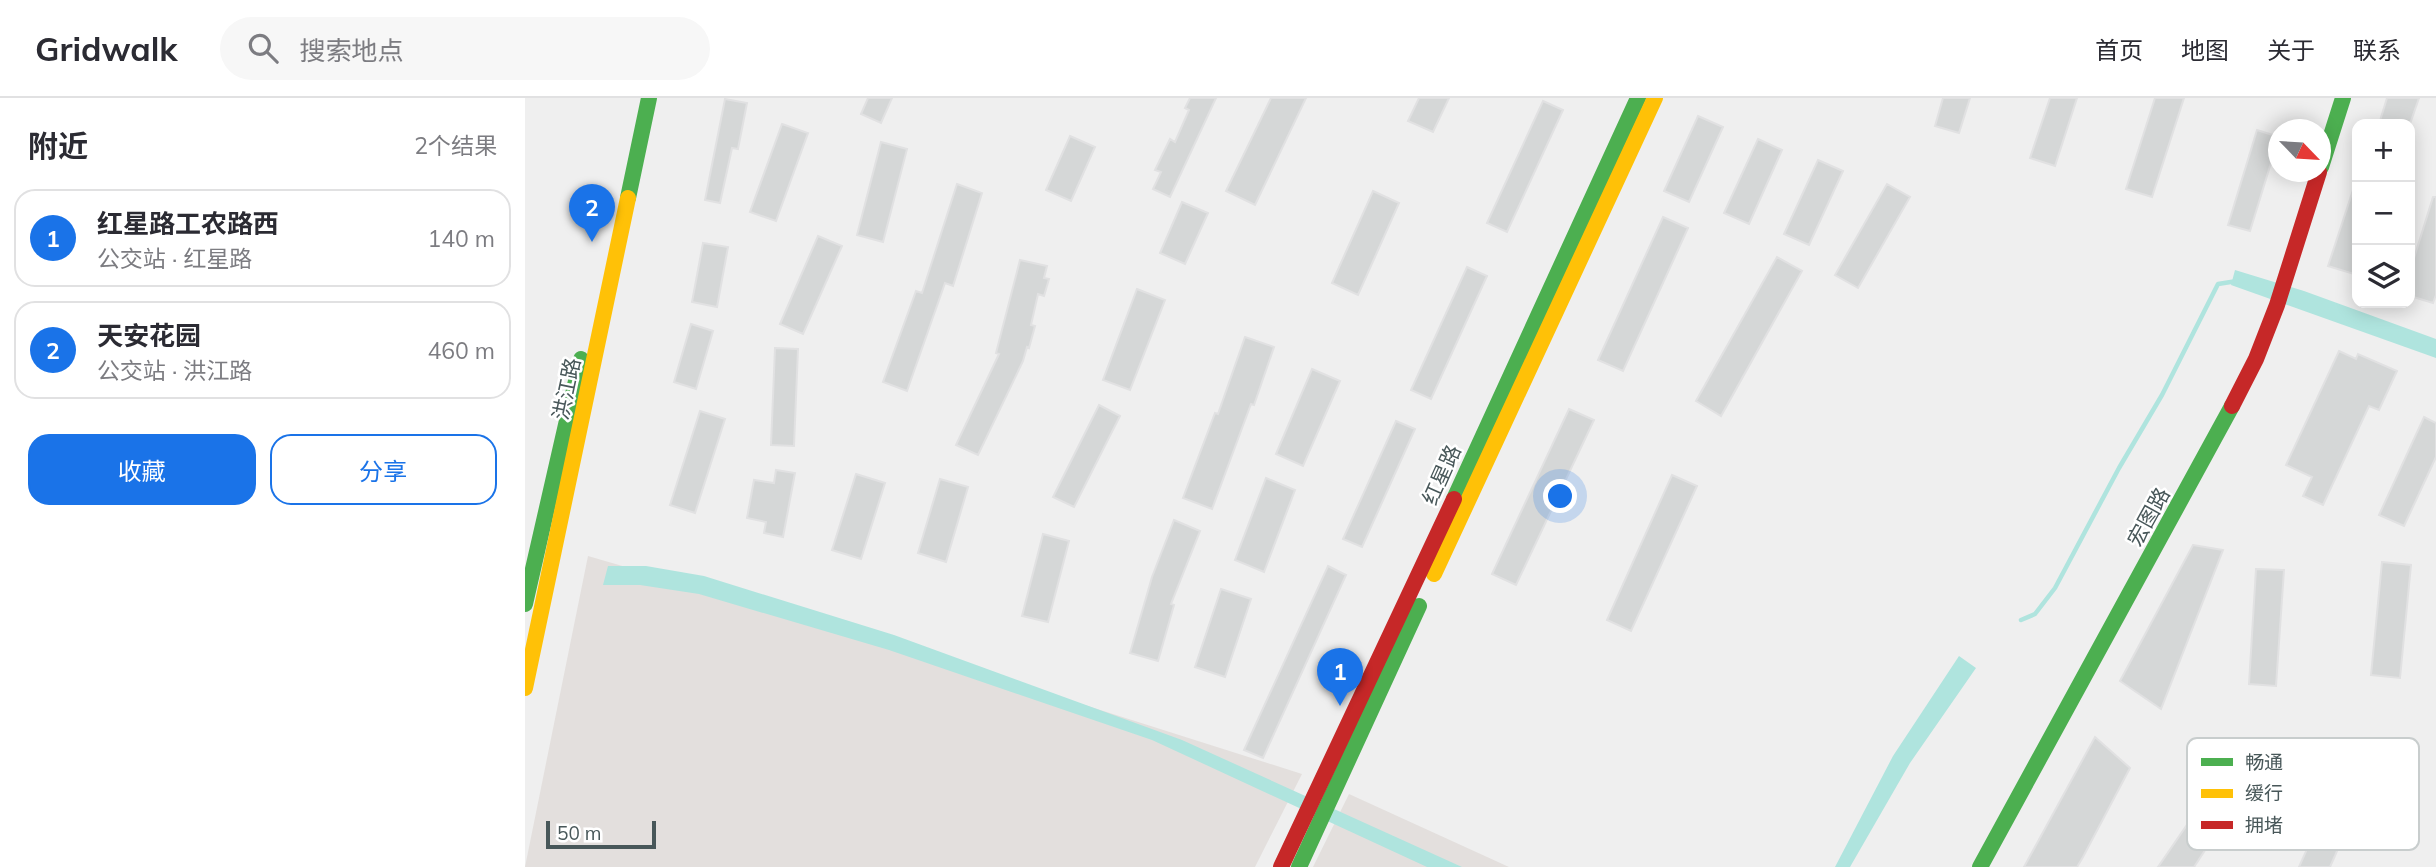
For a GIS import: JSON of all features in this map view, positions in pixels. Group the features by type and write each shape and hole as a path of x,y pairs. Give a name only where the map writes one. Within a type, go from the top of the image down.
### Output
{"main road":[{"name":"洪江路","path":"526,598 607,249 637,98"},
{"name":"洪江路","path":"525,688 649,98"},
{"name":"红星路","path":"1328,788 1551,284 1639,98"},
{"name":"红星路","path":"1299,867 1312,822 1655,98"},
{"name":"宏图路","path":"2331,135 2343,98"},
{"name":"宏图路","path":"1980,867 2208,452 2256,359 2277,305 2316,182"},
{"path":"526,598 544,599"},
{"name":"红星路","path":"1281,867 1312,822"}],"shaded area":[{"path":"588,556 924,654 1302,774 1255,867 525,867"},
{"path":"1349,794 1509,867 1313,867"}],"water":[{"path":"2235,270 2304,291 2436,339 2436,358 2231,285"},
{"path":"608,566 646,566 704,576 894,635 1182,740 1462,867 1427,867 1152,740 889,650 699,594 640,585 603,585"},
{"path":"1959,656 1976,668 1910,763 1850,867 1835,867 1893,756"}],"building":[{"path":"868,98 892,98 881,123 861,114"},
{"path":"1190,98 1216,98 1170,197 1153,189 1161,172 1155,170 1170,139 1175,142 1189,110 1185,108"},
{"path":"1271,98 1306,98 1255,205 1226,191"},
{"path":"1419,98 1449,98 1433,132 1408,121"},
{"path":"1943,98 1970,98 1959,133 1935,126"},
{"path":"2050,98 2077,98 2055,166 2030,158"},
{"path":"2155,98 2184,98 2152,197 2126,189"},
{"path":"2387,98 2419,98 2412,119 2381,119"},
{"path":"725,99 747,103 738,149 732,148 720,203 705,200"},
{"path":"1543,101 1563,110 1507,232 1487,223"},
{"path":"1698,116 1723,127 1689,202 1664,191"},
{"path":"782,124 808,133 776,221 750,212"},
{"path":"2257,130 2268,134 2268,173 2250,231 2228,225"},
{"path":"1070,136 1095,147 1071,201 1046,190"},
{"path":"1758,139 1782,150 1749,224 1724,213"},
{"path":"881,142 907,149 883,242 857,235"},
{"path":"1818,160 1843,171 1809,245 1784,234"},
{"path":"957,184 982,193 953,286 945,283 907,391 883,382 916,291 922,293"},
{"path":"1887,184 1910,197 1858,288 1835,275"},
{"path":"1373,191 1399,203 1358,295 1332,283"},
{"path":"2352,193 2352,273 2328,266"},
{"path":"2433,197 2436,197 2436,295 2433,303 2415,298 2415,255"},
{"path":"1182,202 1208,213 1185,264 1160,253"},
{"path":"1663,217 1688,228 1623,371 1598,360"},
{"path":"818,236 842,246 803,334 780,324"},
{"path":"703,243 728,247 717,307 692,302"},
{"path":"1777,257 1802,271 1721,416 1696,401"},
{"path":"1020,260 1047,266 1044,278 1049,279 1044,296 1038,294 1031,325 1035,326 1029,348 1027,347 1023,361 978,455 956,445 999,354 996,353"},
{"path":"1467,267 1487,276 1431,399 1411,390"},
{"path":"1137,289 1165,300 1130,390 1103,380"},
{"path":"691,324 713,331 696,389 674,382"},
{"path":"1245,337 1274,347 1212,509 1183,498 1215,413 1218,414"},
{"path":"775,348 798,349 794,446 771,445"},
{"path":"2339,351 2356,359 2358,354 2397,371 2379,410 2369,406 2323,505 2303,496 2312,477 2286,465"},
{"path":"1312,369 1340,381 1303,466 1276,454"},
{"path":"1099,405 1120,416 1074,507 1053,497"},
{"path":"1569,409 1594,420 1516,585 1492,574"},
{"path":"700,411 725,419 695,513 670,505"},
{"path":"2424,417 2436,423 2436,457 2404,526 2379,515"},
{"path":"1396,421 1415,429 1362,547 1343,539"},
{"path":"776,470 795,473 783,537 764,533 766,522 747,518 754,480 774,483"},
{"path":"856,474 885,483 861,559 832,550"},
{"path":"1672,475 1697,486 1631,631 1607,620"},
{"path":"1266,478 1295,490 1264,572 1235,560"},
{"path":"940,479 968,487 946,562 918,553"},
{"path":"1174,520 1200,531 1171,604 1174,605 1158,661 1130,653 1152,577"},
{"path":"1043,534 1069,541 1048,622 1022,616"},
{"path":"2193,545 2223,550 2161,709 2120,681"},
{"path":"2382,562 2411,565 2400,678 2371,675"},
{"path":"1328,566 1346,575 1263,758 1244,750"},
{"path":"2256,569 2284,570 2276,686 2249,684"},
{"path":"1221,589 1251,599 1225,677 1195,667"},
{"path":"2095,737 2130,768 2083,857 2077,867 2024,867"},
{"path":"2187,825 2187,850 2205,850 2194,867 2158,867"},
{"path":"2307,850 2338,850 2330,867 2299,867"}],"waterway":[{"path":"2021,620 2035,614 2055,588 2119,468 2162,395 2218,284 2237,281"}],"traffic: fast":[{"path":"628,198 649,98"},
{"path":"1454,499 1638,98"},
{"path":"2331,136 2343,98"},
{"path":"525,604 581,359"},
{"path":"1980,867 2232,406"},
{"path":"1299,867 1419,606"}],"traffic: slow":[{"path":"1434,574 1655,98"},
{"path":"525,688 628,198"}],"traffic: jam":[{"path":"2232,406 2256,359 2277,305 2316,182"},
{"path":"1281,867 1454,499"}],"place":[{"name":"天安花园","path":"592,242"},
{"name":"红星路工农路西","path":"1340,706"}]}
